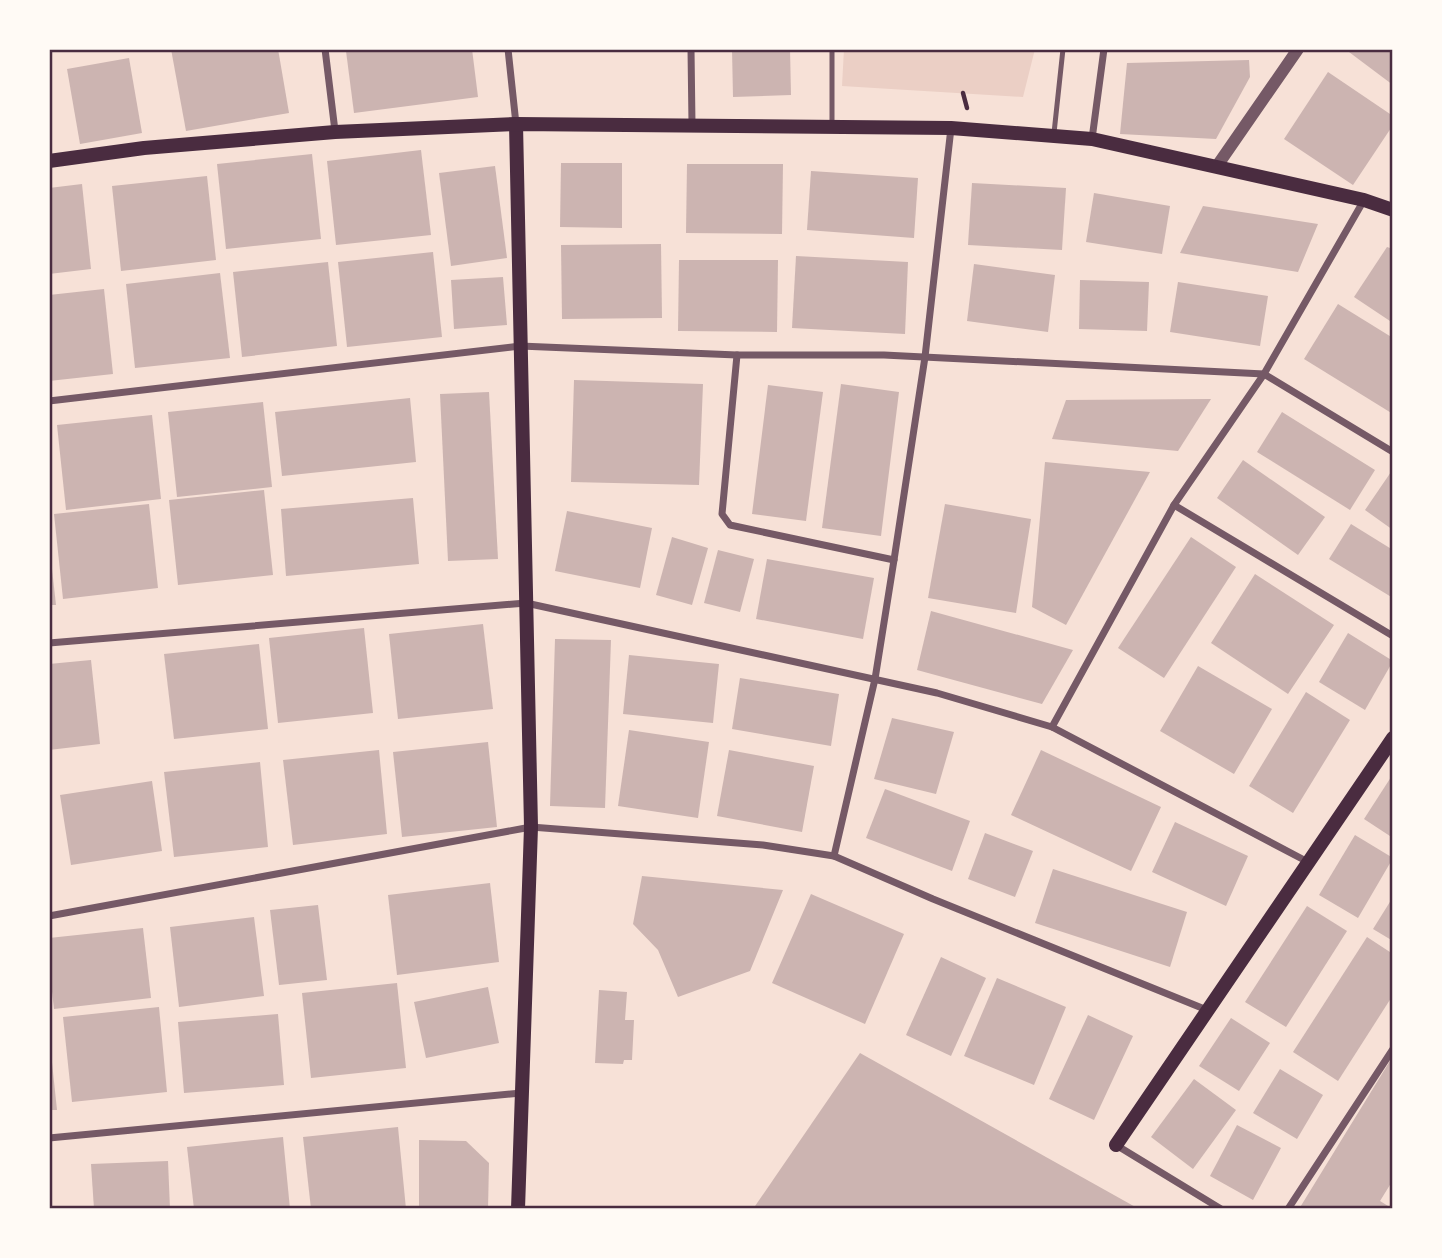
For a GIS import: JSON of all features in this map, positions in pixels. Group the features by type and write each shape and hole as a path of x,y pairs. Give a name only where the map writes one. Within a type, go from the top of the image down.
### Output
{"main road":[{"path":"516,124 531,827 518,1209"},
{"path":"49,160 144,148 335,132 516,124 951,128 1092,139 1364,200 1393,210"},
{"path":"1116,1145 1393,738"}],"street":[{"path":"325,49 335,132"},
{"path":"508,49 516,124"},
{"path":"691,49 692,124"},
{"path":"1092,139 1104,49"},
{"path":"1217,166 1298,49"},
{"path":"834,856 875,679 925,357 951,128"},
{"path":"1052,727 1174,505 1264,374 1364,200"},
{"path":"49,401 520,346 737,355 925,357 1264,374 1393,452"},
{"path":"737,355 722,514 730,525 894,560"},
{"path":"1174,505 1393,636"},
{"path":"49,643 526,603 937,693 1052,727 1309,863"},
{"path":"49,916 531,827 763,845 834,856 1208,1011"},
{"path":"1288,1209 1393,1049"},
{"path":"49,1138 522,1093"},
{"path":"1116,1145 1221,1209"}],"lane":[{"path":"832,49 832,128"},
{"path":"1054,136 1063,49"}],"shaded area":[{"path":"844,49 1035,49 1023,97 842,86"}],"building":[{"path":"171,49 278,49 289,113 186,131"},
{"path":"472,49 478,97 354,113 346,51"},
{"path":"732,49 790,49 791,95 733,97"},
{"path":"1345,49 1393,49 1393,85"},
{"path":"129,58 142,133 80,144 67,69"},
{"path":"1249,60 1250,77 1216,139 1120,134 1127,63"},
{"path":"1328,72 1393,116 1393,125 1353,185 1284,139"},
{"path":"421,150 431,235 336,245 327,161"},
{"path":"312,154 321,239 226,249 217,164"},
{"path":"561,163 622,163 622,228 560,227"},
{"path":"687,164 783,164 782,234 686,233"},
{"path":"495,166 507,258 451,266 439,173"},
{"path":"811,171 918,178 914,238 807,230"},
{"path":"207,176 216,260 121,271 112,186"},
{"path":"972,183 1066,188 1062,250 968,245"},
{"path":"82,184 91,269 49,274 49,188"},
{"path":"1094,193 1170,206 1162,254 1086,242"},
{"path":"1203,206 1318,224 1298,272 1180,253"},
{"path":"661,244 662,318 562,319 561,245"},
{"path":"1387,247 1393,249 1393,323 1354,297"},
{"path":"433,252 442,337 347,347 338,262"},
{"path":"796,256 908,262 905,334 792,328"},
{"path":"679,260 778,260 777,332 678,331"},
{"path":"328,262 337,346 242,357 233,272"},
{"path":"974,264 1055,275 1048,332 967,321"},
{"path":"220,273 230,358 135,368 126,284"},
{"path":"503,277 507,325 454,329 451,280"},
{"path":"1080,280 1149,282 1147,331 1079,329"},
{"path":"1178,282 1268,296 1260,346 1170,332"},
{"path":"104,289 113,374 49,381 49,295"},
{"path":"1338,304 1393,338 1393,414 1304,359"},
{"path":"574,380 703,384 699,485 571,482"},
{"path":"841,384 899,392 881,536 822,528"},
{"path":"768,385 823,392 806,521 752,514"},
{"path":"489,392 498,559 448,561 440,394"},
{"path":"410,398 416,462 282,476 275,412"},
{"path":"1211,399 1178,451 1052,439 1066,400"},
{"path":"263,402 272,487 177,497 168,412"},
{"path":"1282,412 1375,470 1350,510 1257,452"},
{"path":"152,415 161,499 66,510 57,425"},
{"path":"1243,460 1325,517 1298,555 1217,498"},
{"path":"1045,462 1150,472 1066,625 1032,607"},
{"path":"1393,469 1393,530 1365,510"},
{"path":"264,490 273,575 178,585 169,500"},
{"path":"413,498 419,564 286,576 281,509"},
{"path":"149,504 158,588 63,599 54,514"},
{"path":"945,504 1031,519 1016,613 928,598"},
{"path":"567,511 652,528 640,588 555,571"},
{"path":"1351,524 1393,550 1393,598 1329,559"},
{"path":"672,537 708,548 692,605 656,595"},
{"path":"1191,537 1236,567 1164,678 1118,648"},
{"path":"718,550 754,559 740,612 704,603"},
{"path":"767,559 874,578 863,639 756,619"},
{"path":"51,560 56,605 49,605"},
{"path":"1255,574 1334,625 1288,694 1211,643"},
{"path":"931,611 1073,650 1042,704 917,670"},
{"path":"483,624 493,709 398,719 389,634"},
{"path":"364,628 373,713 278,723 269,638"},
{"path":"1348,633 1393,661 1365,710 1319,682"},
{"path":"555,639 611,640 605,808 550,806"},
{"path":"259,644 268,729 174,739 164,654"},
{"path":"629,655 719,664 713,723 623,714"},
{"path":"91,660 100,744 49,750 49,664"},
{"path":"1198,666 1272,709 1234,774 1160,731"},
{"path":"740,678 839,694 831,746 732,729"},
{"path":"1306,692 1350,720 1293,813 1249,786"},
{"path":"892,718 954,732 936,794 874,779"},
{"path":"629,730 709,742 698,818 618,806"},
{"path":"488,742 497,827 402,837 393,752"},
{"path":"379,750 387,834 293,845 283,760"},
{"path":"729,750 814,766 802,832 717,816"},
{"path":"1041,750 1161,807 1131,871 1011,815"},
{"path":"260,762 268,847 174,857 164,772"},
{"path":"1393,774 1393,838 1364,819"},
{"path":"152,781 162,851 71,865 60,795"},
{"path":"885,789 970,821 952,871 866,838"},
{"path":"1175,822 1248,856 1226,906 1152,872"},
{"path":"985,833 1033,851 1015,897 968,879"},
{"path":"1355,835 1393,858 1358,918 1319,895"},
{"path":"1053,869 1187,912 1170,967 1035,923"},
{"path":"642,876 783,890 750,971 678,997 658,950 633,924"},
{"path":"490,883 499,962 397,975 388,895"},
{"path":"811,894 904,934 865,1024 772,983"},
{"path":"1393,897 1393,941 1373,929"},
{"path":"318,905 327,980 279,985 270,910"},
{"path":"1307,906 1347,931 1286,1027 1245,1002"},
{"path":"254,917 264,996 179,1007 170,927"},
{"path":"143,928 151,998 54,1009 49,938"},
{"path":"1367,937 1393,954 1393,995 1338,1081 1293,1052"},
{"path":"941,957 986,978 951,1056 906,1035"},
{"path":"997,978 1066,1007 1034,1085 964,1056"},
{"path":"397,983 406,1068 311,1078 302,993"},
{"path":"488,987 499,1043 426,1058 414,1002"},
{"path":"599,990 627,992 625,1020 634,1020 632,1060 624,1060 623,1064 595,1063"},
{"path":"159,1007 167,1092 72,1102 63,1017"},
{"path":"278,1014 284,1085 184,1093 178,1022"},
{"path":"1088,1015 1133,1036 1094,1120 1049,1099"},
{"path":"1231,1018 1270,1043 1239,1091 1199,1066"},
{"path":"51,1053 57,1110 49,1110"},
{"path":"860,1053 1139,1209 753,1209"},
{"path":"1393,1056 1393,1180 1380,1201 1393,1209 1299,1209"},
{"path":"1280,1069 1323,1095 1297,1139 1253,1113"},
{"path":"1194,1079 1236,1110 1193,1169 1151,1137"},
{"path":"1237,1125 1281,1148 1253,1200 1210,1176"},
{"path":"398,1127 406,1209 311,1209 303,1137"},
{"path":"283,1137 290,1209 194,1209 187,1147"},
{"path":"419,1140 466,1141 489,1163 488,1209 419,1209"},
{"path":"168,1161 170,1209 94,1209 91,1164"}]}
